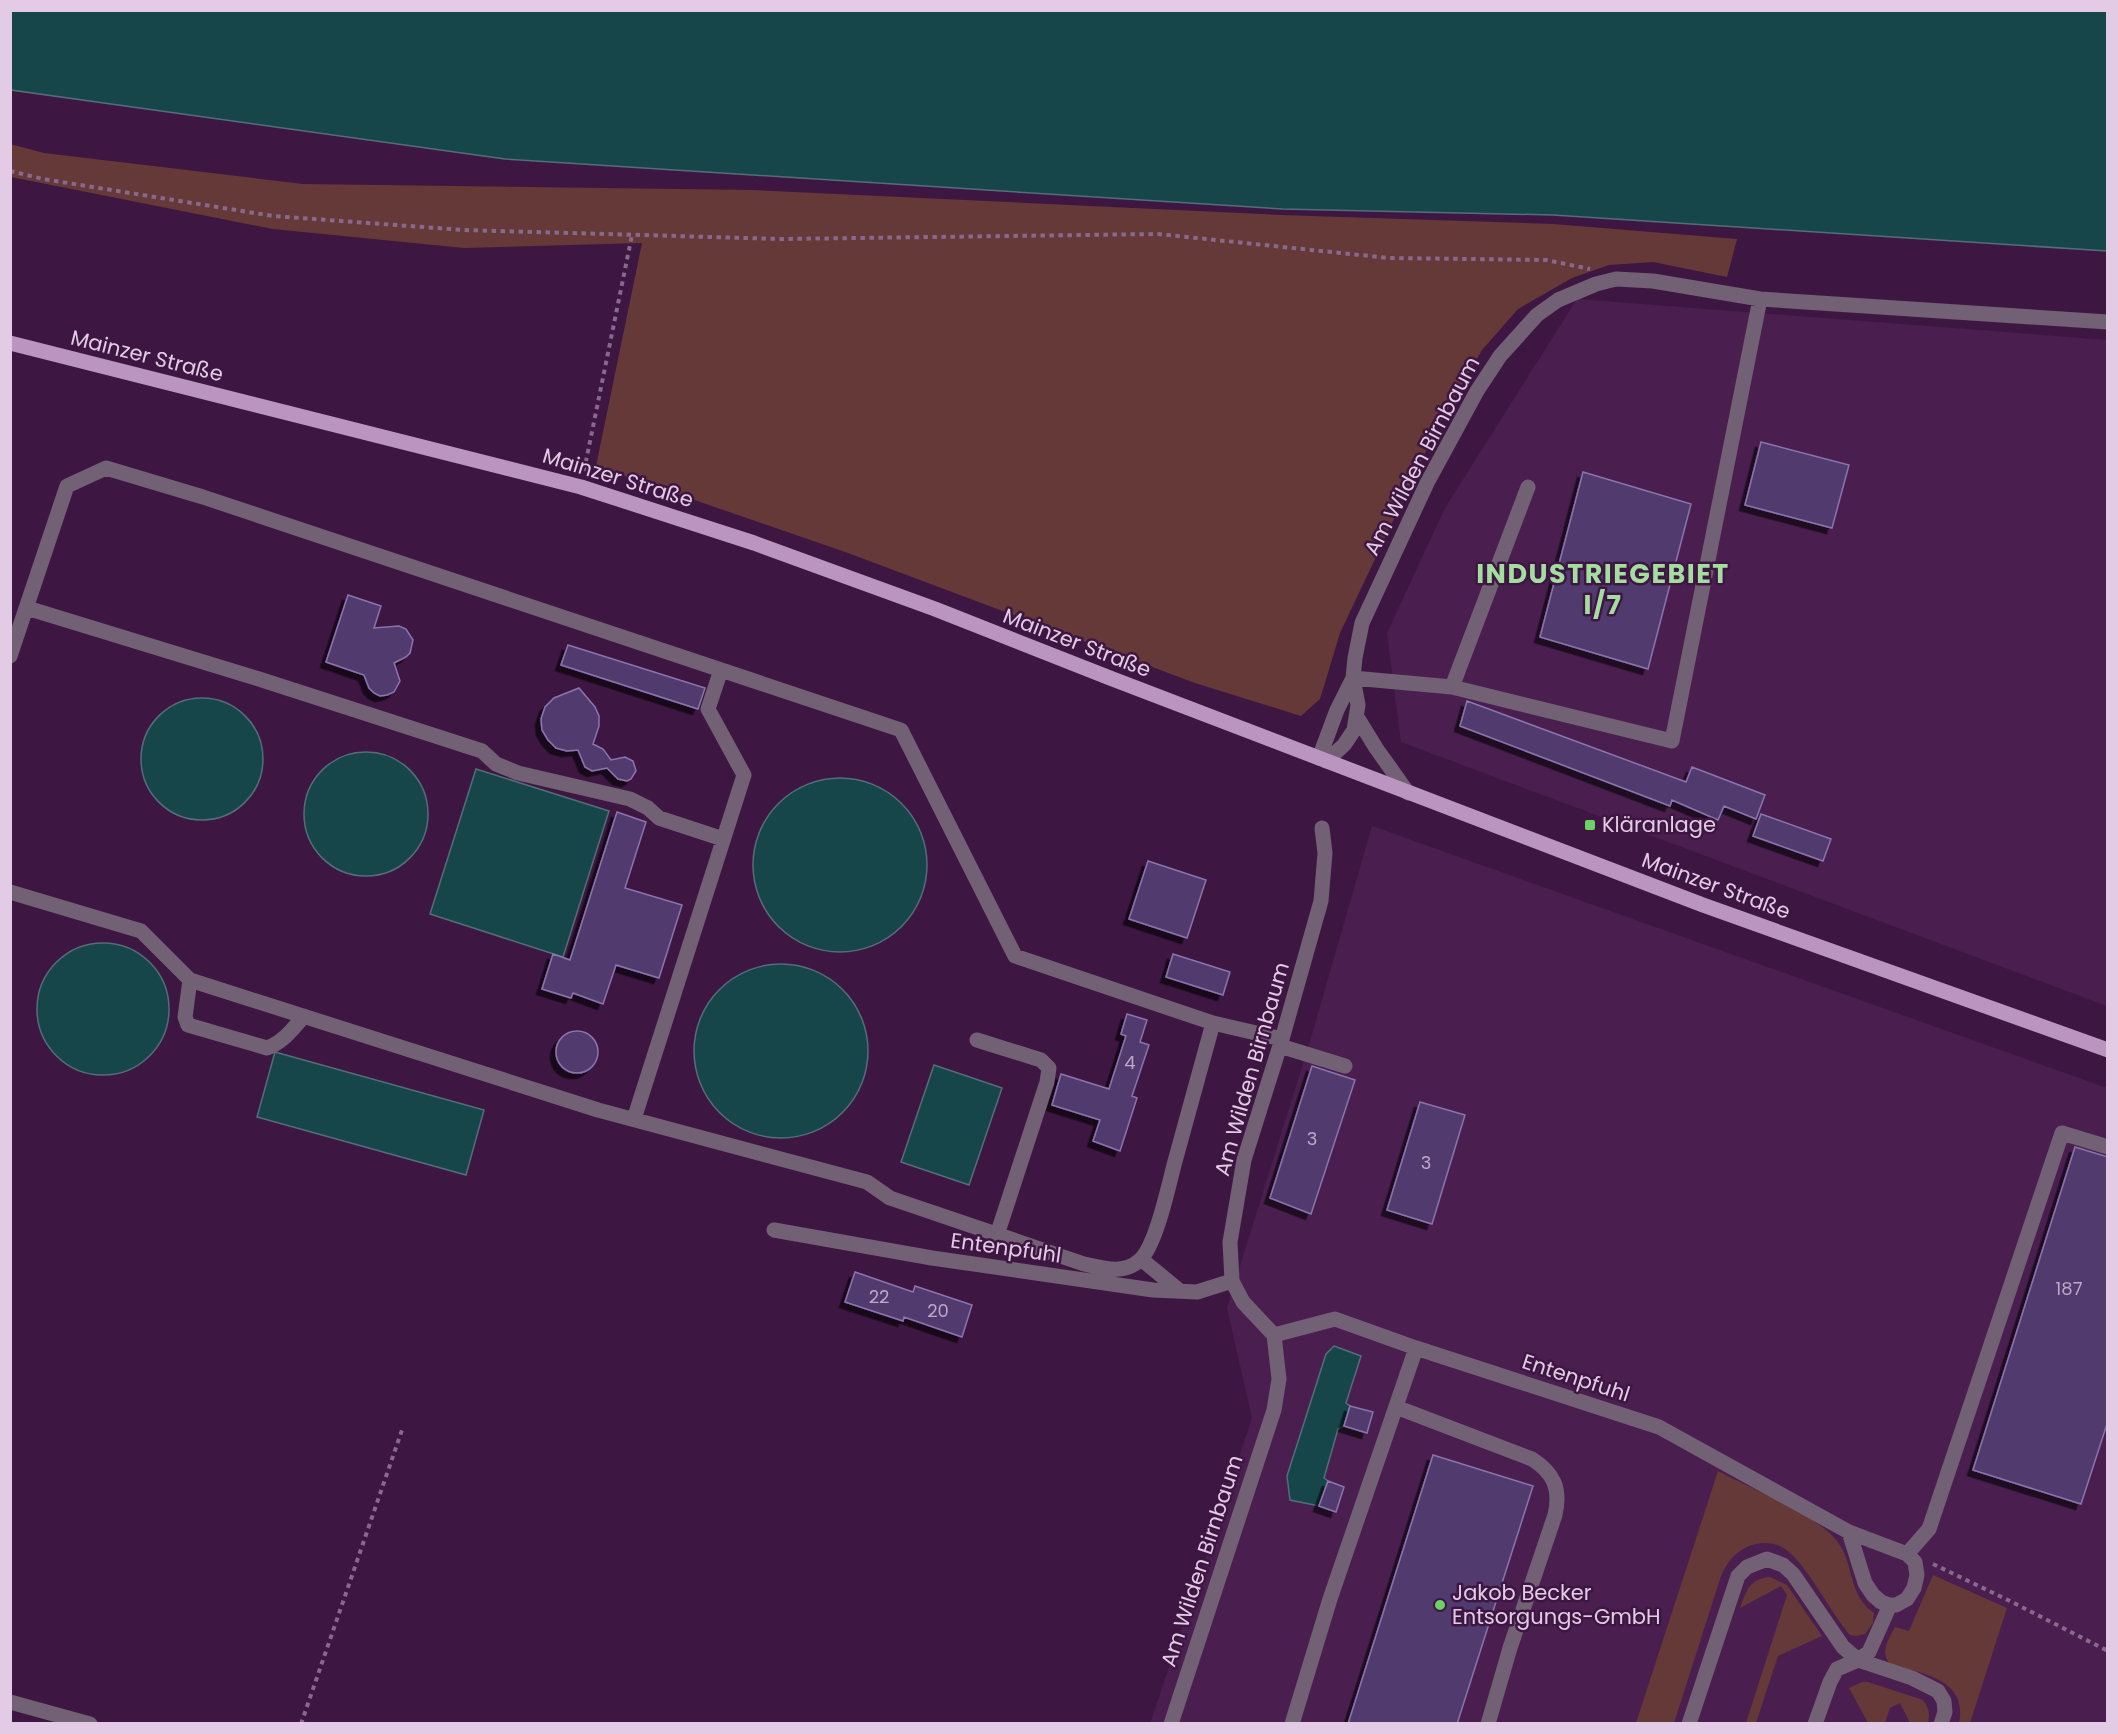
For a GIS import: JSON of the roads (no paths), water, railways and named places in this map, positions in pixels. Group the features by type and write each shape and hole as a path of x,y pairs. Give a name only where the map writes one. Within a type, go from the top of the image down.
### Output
{"main road":[{"name":"Mainzer Straße","path":"10,343 581,487 754,543 882,589 1704,905 2108,1050"}],"street":[{"name":"Am Wilden Birnbaum","path":"1323,759 1337,710 1353,678 1360,630 1427,483 1477,391 1500,356 1537,315 1558,300 1596,284 1616,279 1653,281 1760,299 2108,322"},
{"path":"1353,678 1452,687 1672,741 1760,299"},
{"path":"10,656 67,486 106,468 203,497 901,730 1015,956 1213,1023 1281,1042 1345,1066"},
{"path":"1452,687 1528,487"},
{"path":"27,608 259,679 482,751 496,764 518,773 630,799 648,808 659,818 723,839"},
{"path":"634,1119 744,775 708,709 721,670"},
{"name":"Am Wilden Birnbaum","path":"1323,759 1350,738 1357,717 1358,705 1353,678"},
{"name":"Am Wilden Birnbaum","path":"1357,717 1408,793"},
{"name":"Am Wilden Birnbaum","path":"1171,1724 1274,1410 1279,1379 1274,1335 1244,1302 1232,1281 1230,1242 1244,1160 1281,1042 1321,901 1324,853 1322,828"},
{"path":"10,892 141,931 190,980 634,1119 867,1182 890,1198 1084,1264 1107,1269 1122,1269 1131,1266 1142,1259 1150,1246 1213,1023"},
{"path":"190,980 185,1017 188,1025 267,1048 284,1039 304,1016"},
{"path":"977,1040 1041,1060 1049,1068 1047,1082 997,1235"},
{"path":"1850,1532 1865,1583 1873,1595 1881,1602 1890,1605 1896,1605 1907,1599 1914,1588 1917,1575 1915,1562 1907,1554 1929,1529 2062,1133 2108,1147"},
{"name":"Entenpfuhl","path":"774,1230 942,1260 1153,1290 1197,1292 1232,1281"},
{"path":"1142,1259 1180,1291"},
{"name":"Entenpfuhl","path":"1274,1335 1335,1319 1416,1348 1659,1427 1850,1532 1907,1554"},
{"path":"1292,1724 1330,1599 1416,1348"},
{"path":"1396,1407 1532,1459 1547,1468 1559,1498 1488,1724"},
{"path":"1689,1724 1733,1587 1738,1576 1747,1567 1761,1560 1774,1561 1793,1574 1843,1647 1858,1660 1912,1678 1938,1691 1944,1701 1945,1712 1941,1724"},
{"path":"1815,1724 1837,1669 1858,1660 1869,1652 1890,1605"},
{"path":"10,1702 90,1724"}],"place":[{"name":"Kläranlage","path":"1590,825"},
{"name":"Jakob Becker Entsorgungs-GmbH","path":"1440,1605"}],"district":[{"name":"INDUSTRIEGEBIET I/7","path":"1603,590"}]}
